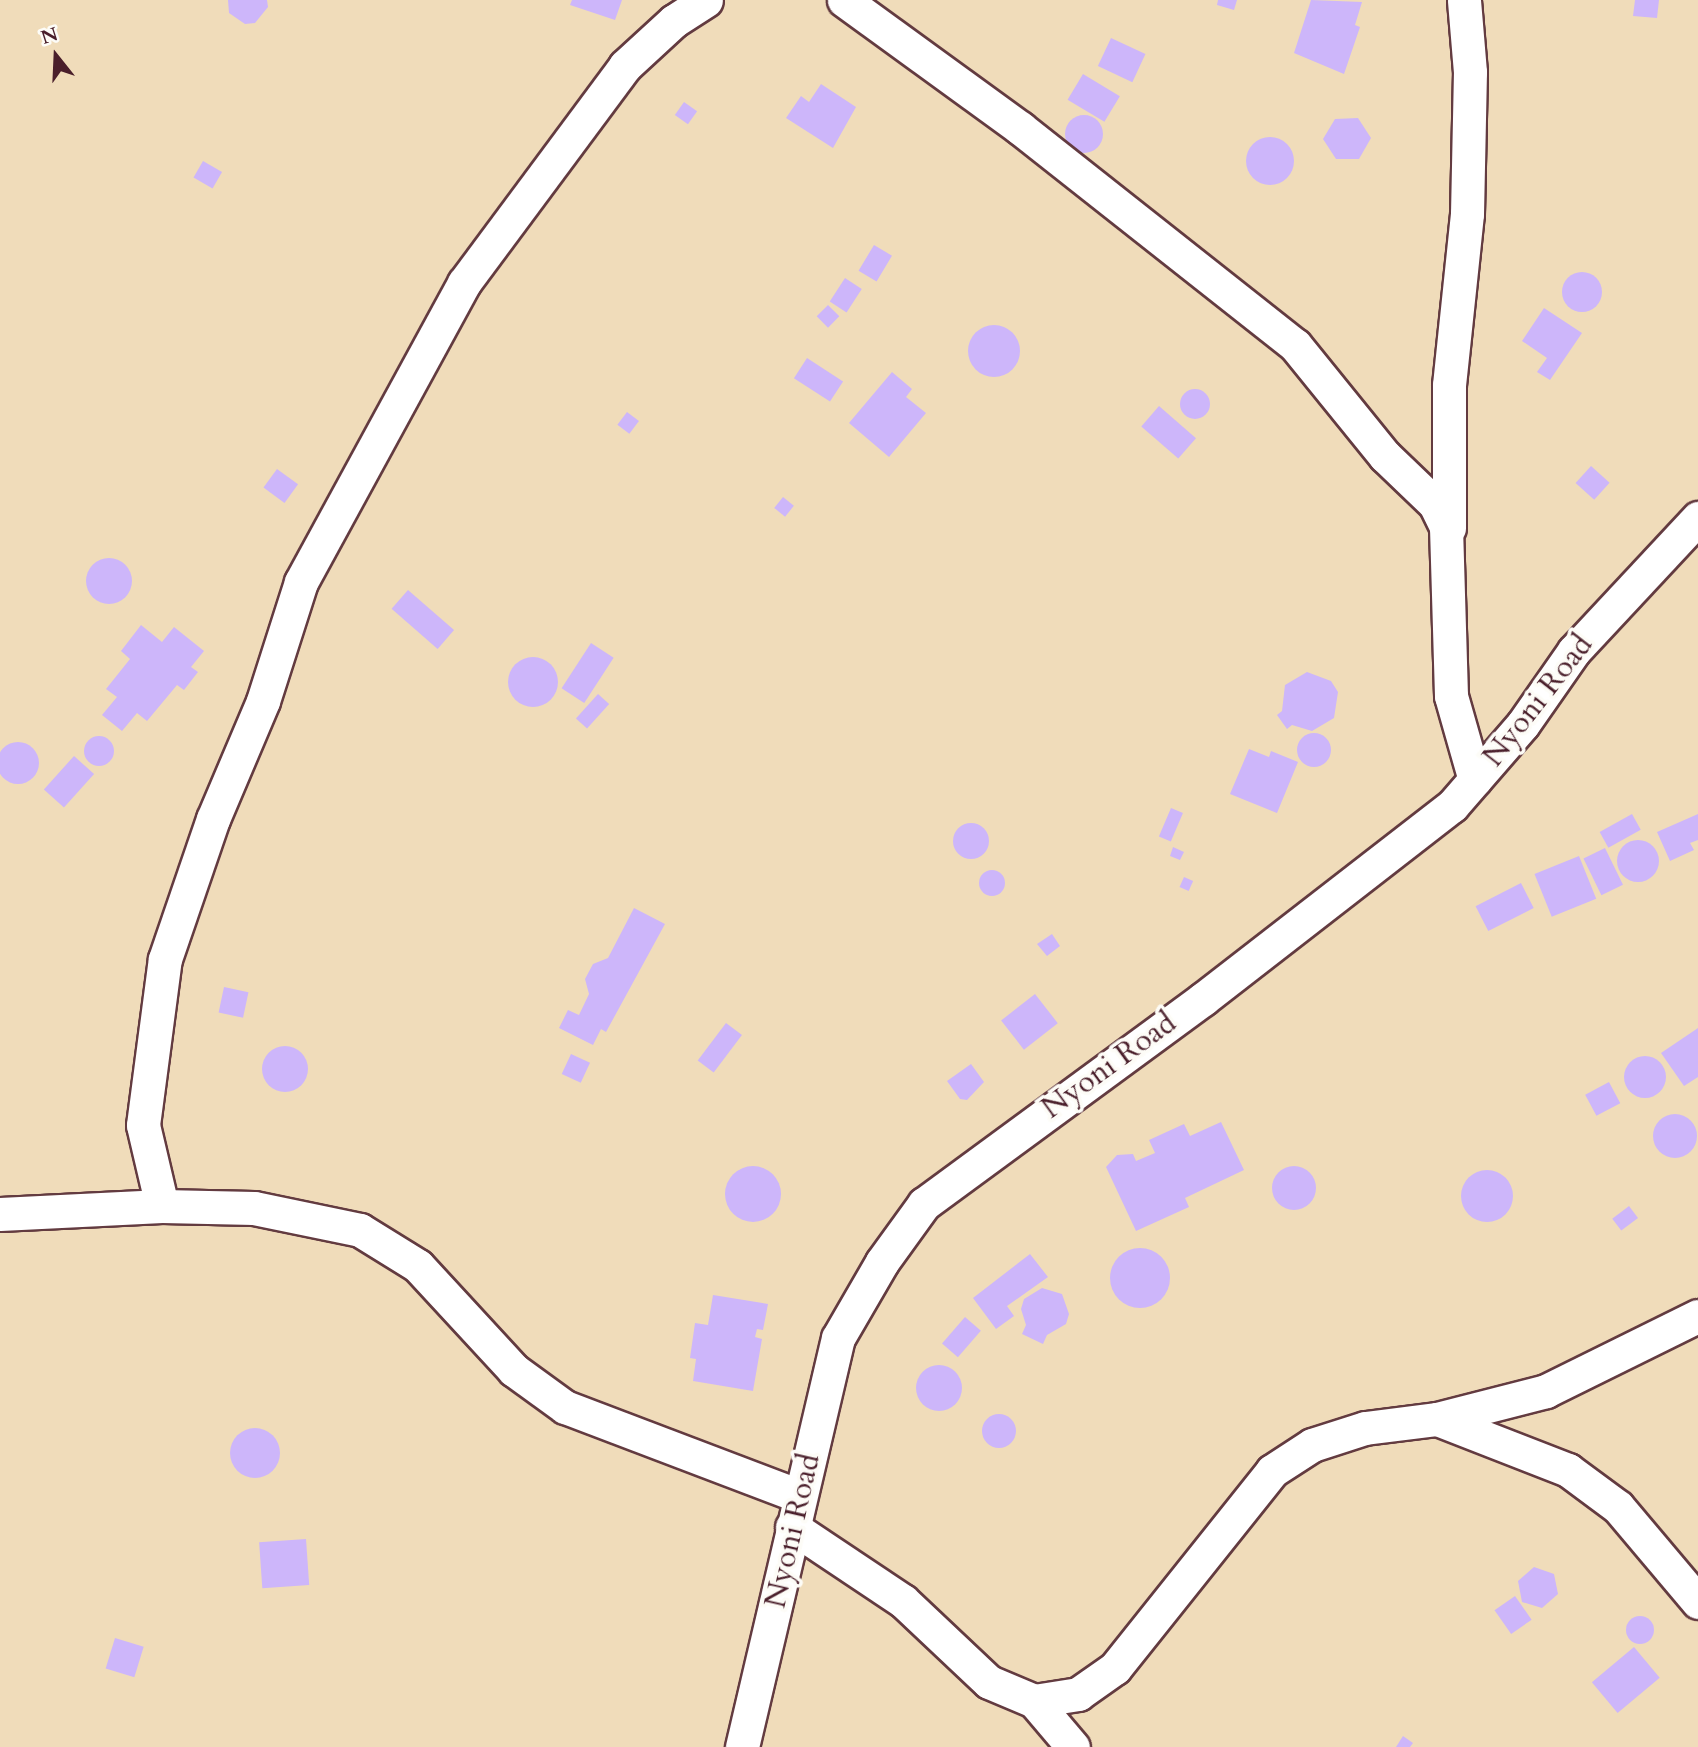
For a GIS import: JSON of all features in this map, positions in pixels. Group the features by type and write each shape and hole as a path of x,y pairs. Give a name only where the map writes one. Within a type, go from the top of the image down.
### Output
{"street":[{"path":"162,1206 144,1125 165,960 213,819 263,701 301,582 464,283 625,66 674,21 706,0"},
{"path":"844,0 1020,128 1295,345 1385,456 1435,504 1446,527 1449,584"},
{"path":"1464,0 1470,72 1468,162 1449,386 1449,584 1451,696 1475,780"},
{"name":"Nyoni Road","path":"742,1747 795,1511 838,1338 882,1262 924,1204 1375,869 1452,806 1523,724 1574,651 1698,518"},
{"path":"0,1214 162,1206 254,1208 360,1230 418,1266 514,1370 565,1407 795,1511 902,1601 989,1682 1034,1701 1073,1747"},
{"path":"1034,1701 1078,1694 1115,1668 1272,1471 1312,1445 1366,1428 1437,1419 1546,1391 1698,1316"},
{"path":"1437,1419 1569,1470 1618,1507 1698,1602"}],"building":[{"path":"228,0 267,0 268,7 255,23 245,24 229,13"},
{"path":"572,0 622,0 615,20 570,5"},
{"path":"1218,0 1237,0 1234,10 1217,5"},
{"path":"1311,0 1362,2 1355,25 1360,27 1344,74 1294,53"},
{"path":"1635,0 1659,0 1657,18 1633,16"},
{"path":"1111,38 1145,54 1132,82 1098,66"},
{"path":"1083,74 1120,96 1104,122 1068,100"},
{"path":"821,84 856,107 833,148 786,118 801,96 809,102"},
{"path":"684,102 697,111 688,124 675,115"},
{"path":"1084,115 1098,120 1103,134 1098,148 1084,153 1070,148 1065,134 1070,120"},
{"path":"1358,118 1371,138 1359,159 1336,159 1323,139 1335,119"},
{"path":"1270,137 1287,144 1294,161 1287,178 1270,185 1253,178 1246,161 1253,144"},
{"path":"203,161 222,172 213,188 194,177"},
{"path":"874,245 892,256 877,282 859,271"},
{"path":"1582,272 1596,278 1602,292 1596,306 1582,312 1568,306 1562,292 1568,278"},
{"path":"845,278 862,289 847,312 830,301"},
{"path":"828,305 839,316 828,328 817,316"},
{"path":"1544,308 1582,333 1550,380 1537,372 1547,358 1522,341"},
{"path":"994,325 1004,327 1012,333 1018,341 1018,361 1012,369 1004,375 994,377 984,375 976,369 970,361 968,351 970,341 976,333 984,327"},
{"path":"807,358 843,381 830,402 794,378"},
{"path":"892,372 912,389 906,397 926,413 889,457 849,423"},
{"path":"1195,389 1206,393 1210,404 1206,415 1195,419 1184,415 1180,404 1184,393"},
{"path":"1159,406 1196,438 1178,459 1141,426"},
{"path":"627,412 639,421 629,434 617,425"},
{"path":"1591,466 1610,483 1594,500 1576,483"},
{"path":"277,469 298,484 285,503 263,488"},
{"path":"783,497 794,506 785,517 774,508"},
{"path":"109,558 126,564 132,581 126,598 109,604 92,598 86,581 92,564"},
{"path":"408,590 454,630 438,649 392,609"},
{"path":"141,625 162,642 174,627 204,651 191,667 198,672 184,690 177,685 147,721 137,713 122,731 102,715 117,697 106,689 130,659 121,651"},
{"path":"591,643 614,658 584,703 562,688"},
{"path":"533,657 551,664 558,682 551,700 533,707 515,700 508,682 515,664"},
{"path":"1307,672 1331,681 1338,692 1334,718 1312,731 1292,725 1287,729 1277,715 1282,711 1285,685"},
{"path":"598,694 609,704 587,729 576,719"},
{"path":"1314,733 1326,738 1331,750 1326,762 1314,767 1302,762 1297,750 1302,738"},
{"path":"99,736 110,740 114,751 110,762 99,766 88,762 84,751 88,740"},
{"path":"18,742 33,748 39,763 33,778 18,784 3,778 -3,763 3,748"},
{"path":"1249,749 1269,757 1271,751 1298,762 1277,813 1230,794"},
{"path":"74,756 94,774 64,808 44,789"},
{"path":"1171,808 1183,813 1171,842 1159,837"},
{"path":"1632,814 1641,830 1608,848 1600,832"},
{"path":"1698,814 1698,840 1690,843 1694,850 1670,861 1657,832"},
{"path":"971,823 984,828 989,841 984,854 971,859 958,854 953,841 958,828"},
{"path":"1638,840 1653,846 1659,861 1653,876 1638,882 1623,876 1617,861 1623,846"},
{"path":"1173,847 1184,852 1180,860 1170,856"},
{"path":"1605,848 1623,885 1601,895 1583,859"},
{"path":"1579,856 1596,899 1552,917 1534,874"},
{"path":"992,870 1001,874 1005,883 1001,892 992,896 983,892 979,883 983,874"},
{"path":"1184,877 1193,881 1189,891 1180,887"},
{"path":"1521,883 1534,908 1488,931 1476,906"},
{"path":"634,908 665,924 606,1032 601,1029 593,1045 559,1028 568,1010 579,1015 589,994 585,979 593,964 608,958"},
{"path":"1052,934 1060,946 1047,956 1037,944"},
{"path":"224,987 248,992 243,1018 219,1012"},
{"path":"1035,994 1058,1023 1024,1050 1001,1020"},
{"path":"726,1023 742,1035 714,1073 698,1061"},
{"path":"1698,1028 1698,1077 1684,1086 1661,1053"},
{"path":"285,1046 301,1053 308,1069 301,1085 285,1092 269,1085 262,1069 269,1053"},
{"path":"571,1054 590,1063 581,1083 562,1074"},
{"path":"1645,1056 1660,1062 1666,1077 1660,1092 1645,1098 1630,1092 1624,1077 1630,1062"},
{"path":"971,1064 984,1082 967,1100 960,1099 947,1081"},
{"path":"1609,1082 1620,1103 1596,1116 1585,1095"},
{"path":"1675,1114 1690,1121 1697,1136 1690,1151 1675,1158 1660,1151 1653,1136 1660,1121"},
{"path":"1221,1122 1244,1170 1185,1198 1189,1207 1136,1231 1106,1167 1117,1155 1133,1154 1136,1161 1155,1153 1149,1140 1184,1124 1190,1136"},
{"path":"748,1166 758,1166 773,1174 779,1183 779,1205 773,1214 758,1222 748,1222 730,1210 725,1199 725,1189 737,1171"},
{"path":"1294,1166 1303,1167 1310,1172 1315,1179 1315,1197 1310,1204 1303,1209 1294,1210 1285,1209 1278,1204 1273,1197 1272,1188 1273,1179 1278,1172 1285,1167"},
{"path":"1487,1170 1497,1172 1505,1178 1511,1186 1511,1206 1505,1214 1497,1220 1487,1222 1477,1220 1469,1214 1463,1206 1461,1196 1463,1186 1469,1178 1477,1172"},
{"path":"1629,1206 1638,1218 1621,1231 1612,1219"},
{"path":"1134,1248 1146,1248 1165,1261 1170,1278 1168,1290 1157,1303 1146,1308 1134,1308 1115,1295 1110,1284 1110,1272 1123,1253"},
{"path":"1030,1254 1048,1277 1007,1306 1014,1316 996,1329 973,1298"},
{"path":"1042,1288 1062,1294 1069,1314 1066,1324 1047,1335 1043,1344 1022,1334 1026,1325 1021,1309 1024,1299"},
{"path":"713,1295 768,1304 763,1330 757,1329 755,1337 762,1339 753,1391 693,1381 696,1359 690,1358 695,1323 708,1325"},
{"path":"965,1317 981,1331 958,1357 942,1343"},
{"path":"939,1365 956,1371 962,1388 956,1405 939,1411 922,1405 916,1388 922,1371"},
{"path":"999,1414 1011,1419 1016,1431 1011,1443 999,1448 987,1443 982,1431 987,1419"},
{"path":"255,1428 272,1436 280,1453 272,1470 255,1478 238,1470 230,1453 238,1436"},
{"path":"306,1539 309,1585 262,1588 259,1542"},
{"path":"1534,1567 1554,1574 1558,1594 1542,1608 1522,1602 1518,1581"},
{"path":"1515,1596 1532,1620 1511,1634 1495,1610"},
{"path":"1640,1616 1650,1620 1654,1630 1650,1640 1640,1644 1630,1640 1626,1630 1630,1620"},
{"path":"115,1638 144,1647 134,1677 106,1669"},
{"path":"1634,1647 1660,1678 1618,1713 1592,1682"},
{"path":"1403,1736 1413,1743 1410,1747 1396,1747"}]}
